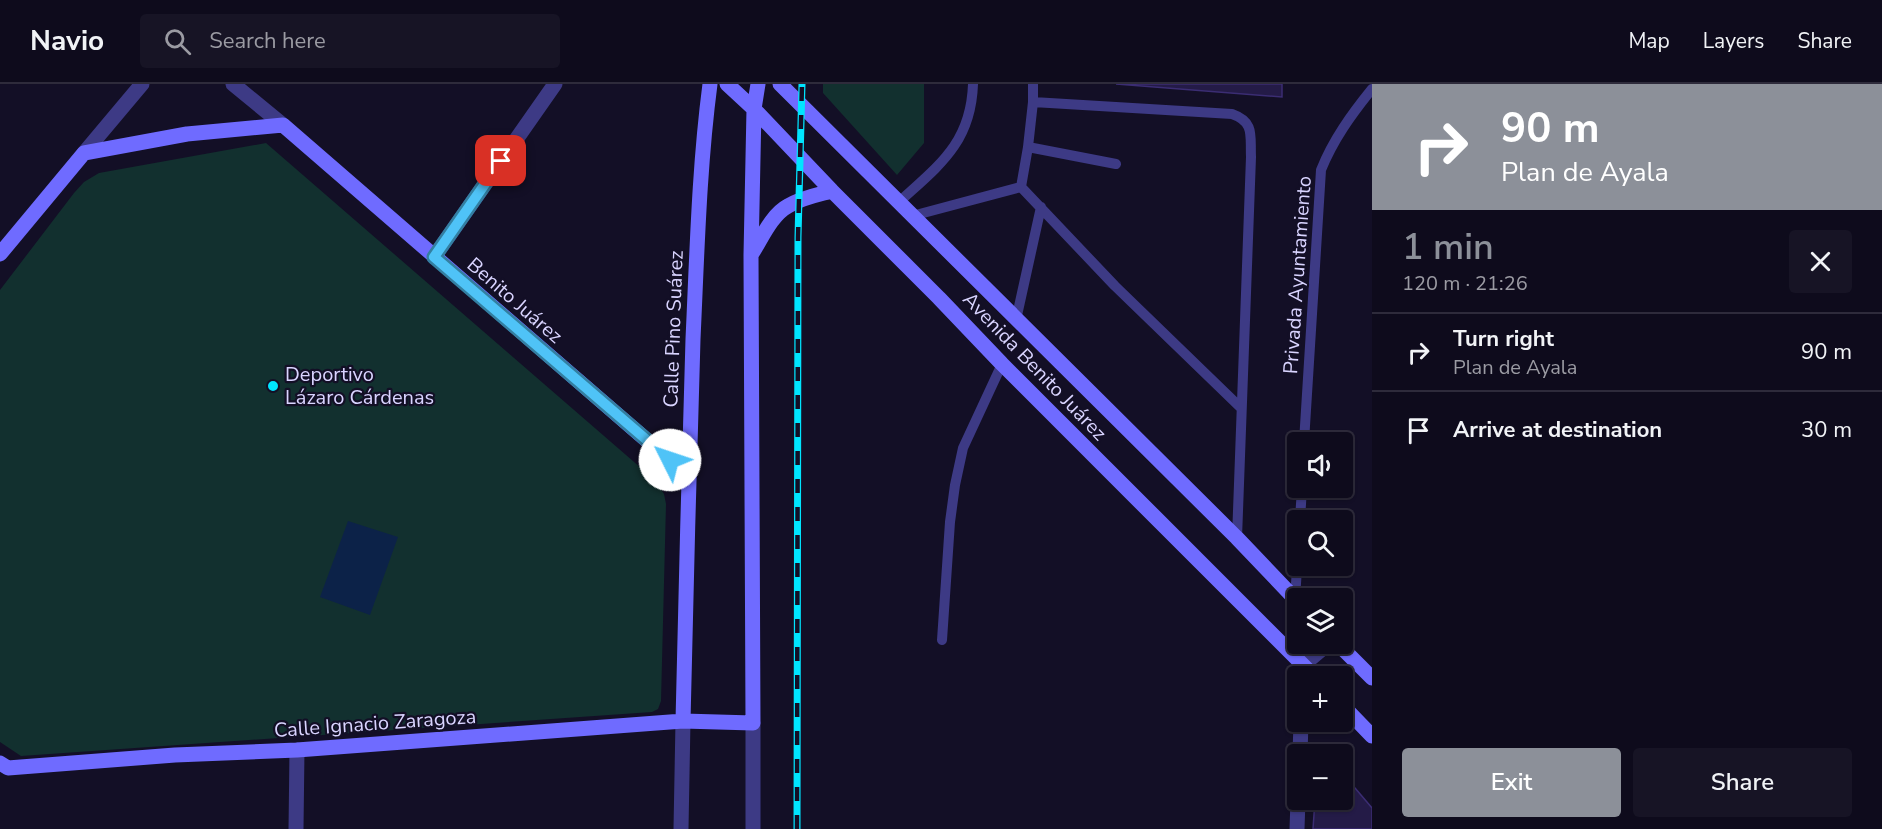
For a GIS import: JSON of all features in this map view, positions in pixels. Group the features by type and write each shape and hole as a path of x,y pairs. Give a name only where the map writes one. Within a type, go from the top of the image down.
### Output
{"main road":[{"name":"Calle Pino Suárez","path":"683,721 688,476 697,243 704,127 710,84"},
{"name":"Avenida Benito Juárez","path":"727,84 1298,666"},
{"path":"753,723 751,255 754,109 758,84"},
{"name":"Avenida Benito Juárez","path":"780,84 1238,538 1287,590"},
{"path":"0,254 84,153 187,134 283,125"},
{"name":"Benito Juárez","path":"283,125 688,476"},
{"path":"751,255 775,218 786,207 809,197 832,191"},
{"path":"1348,654 1372,678"},
{"path":"1353,716 1372,736"},
{"name":"Calle Ignacio Zaragoza","path":"3,767 175,755 297,750 683,721 753,723"}],"street":[{"path":"84,153 142,84"},
{"name":"Benito Juárez","path":"233,84 283,125"},
{"path":"434,257 555,84"},
{"path":"1306,666 1318,654"},
{"name":"Calle Pino Suárez","path":"681,829 683,721"},
{"path":"753,723 753,829"},
{"path":"296,829 297,750"},
{"path":"1297,829 1298,810"}],"lane":[{"path":"898,203 945,159 960,138 969,118 973,84"},
{"path":"1021,187 1028,147 1033,84"},
{"name":"Privada Ayuntamiento","path":"1305,432 1321,170 1340,132 1372,89"},
{"path":"1033,102 1232,114 1243,118 1249,126 1251,157 1238,538"},
{"path":"1028,147 1116,164"},
{"path":"1021,187 1123,294 1242,408"},
{"path":"912,216 1021,187"},
{"path":"1017,320 1041,207"},
{"path":"942,640 950,522 963,448 1002,364"}],"green space":[{"path":"823,84 924,84 924,143 897,175 823,93"},
{"name":"Deportivo Lázaro Cárdenas","path":"266,143 656,481 664,494 666,504 661,701 658,709 652,712 21,756 0,742 0,290 74,193 84,182 99,173"}],"water":[{"path":"348,521 398,537 370,615 320,597"}],"building":[{"path":"1116,84 1282,84 1282,97"},
{"path":"1353,788 1372,808 1372,829 1313,829 1314,810 1353,810"}],"railway":[{"path":"797,829 798,237 802,84"}],"place":[{"name":"Deportivo Lázaro Cárdenas","path":"273,386"}],"route":[{"path":"501,161 434,257 670,460"}]}
